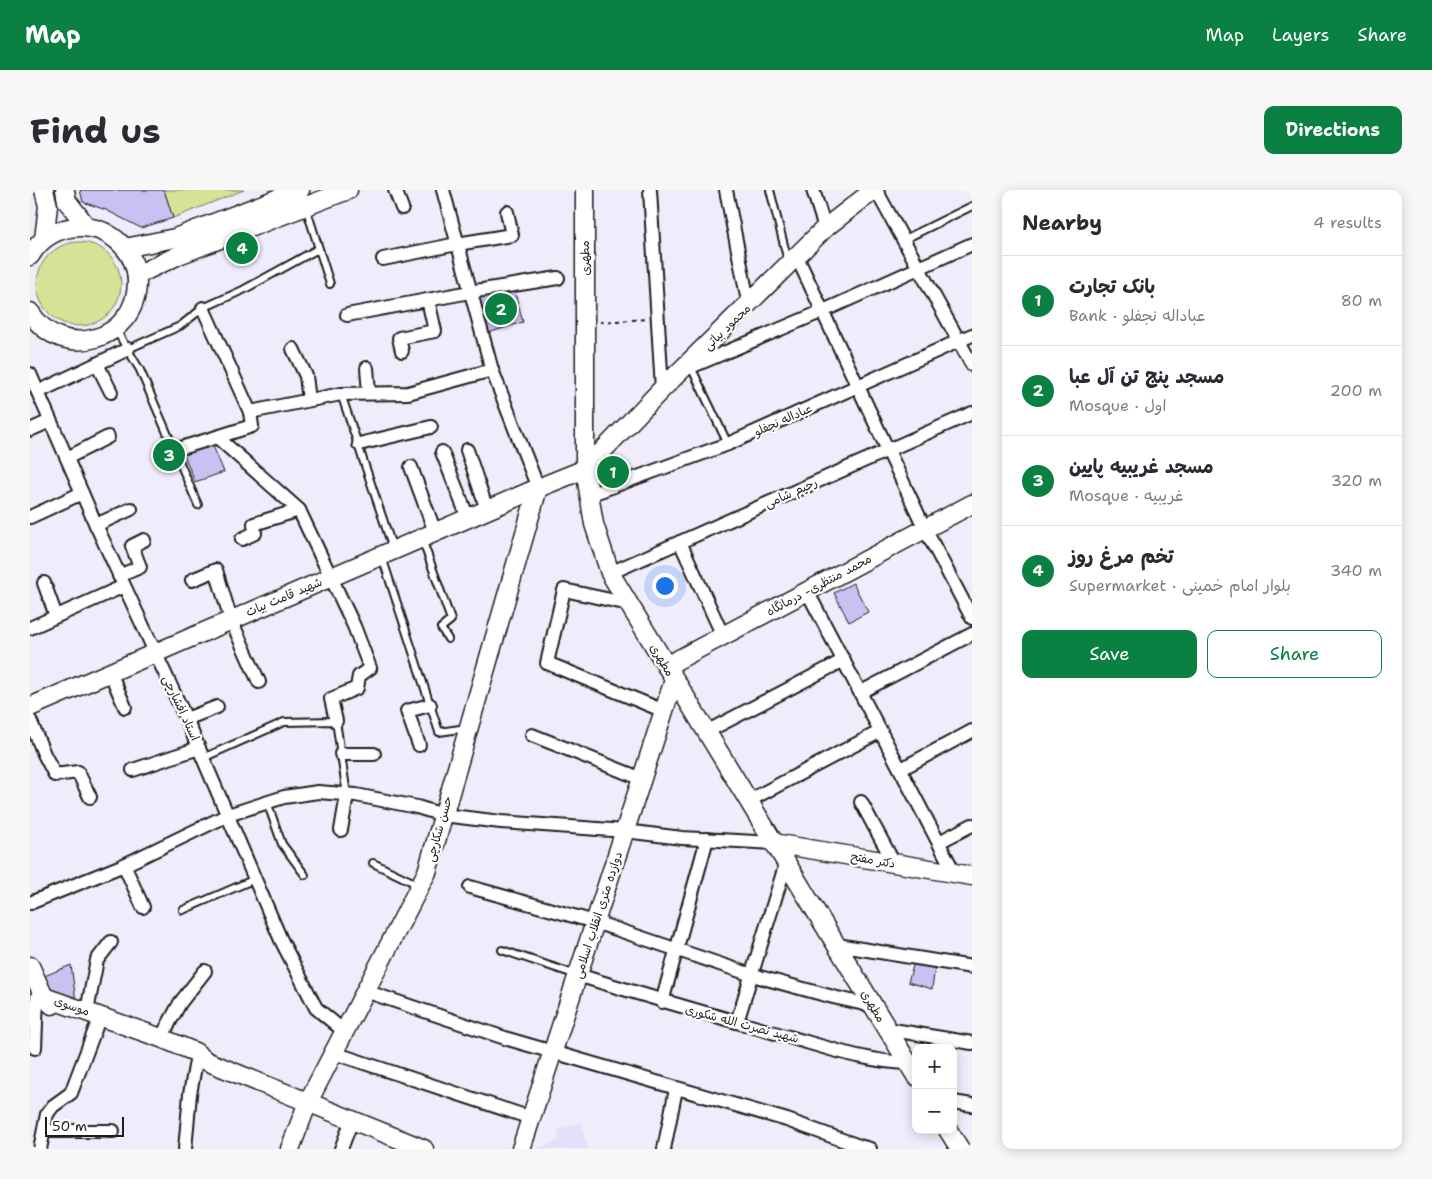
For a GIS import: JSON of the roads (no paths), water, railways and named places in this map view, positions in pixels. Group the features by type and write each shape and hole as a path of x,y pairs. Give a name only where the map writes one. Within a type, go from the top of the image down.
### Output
{"main road":[{"path":"125,248 175,238 300,190"},
{"path":"137,275 181,254 348,190"},
{"name":"مطهری","path":"585,190 585,469 594,524 610,573 912,1070"},
{"name":"محمود بیاتی","path":"585,469 662,389 686,369 826,228 875,190"},
{"path":"66,196 87,227"},
{"path":"46,198 54,211 63,209 66,196"},
{"path":"44,239 46,198"},
{"path":"30,256 44,239 57,231 72,227 87,227 101,230 125,248 133,261 137,275 137,290 133,305 126,318 115,329 102,336 88,340 58,337 45,330 30,312"},
{"name":"شهید قامت بیات","path":"30,707 585,469"},
{"name":"حسن شکارچی","path":"290,1149 308,1102 427,872 538,488"},
{"name":"محمد منتظری- درمانگاه","path":"670,673 723,636 972,504"},
{"name":"دوازده متری انقلاب اسلامی","path":"521,1149 664,711 670,673"},
{"name":"دکتر مفتح","path":"773,842 963,875"},
{"path":"30,966 35,995"},
{"name":"موسوی","path":"35,995 87,1011 161,1038 195,1052 201,1061"},
{"name":"موسوی","path":"35,995 65,1015 201,1061 352,1120 398,1144 424,1149"},
{"path":"951,1134 960,1149"}],"street":[{"path":"395,190 402,208"},
{"path":"443,190 492,370 538,488"},
{"path":"650,190 662,389"},
{"path":"726,190 749,306"},
{"path":"813,190 826,228"},
{"path":"875,190 972,365"},
{"path":"383,259 512,235 507,212"},
{"path":"686,369 823,311 972,244"},
{"path":"793,261 823,311 925,529 972,618"},
{"path":"347,315 558,278"},
{"path":"402,351 399,338 435,331 428,300"},
{"path":"174,450 252,426 250,412 203,308"},
{"name":"عباداله نجفلو","path":"589,495 728,444 972,335"},
{"path":"293,349 306,376 309,400"},
{"path":"38,392 128,350"},
{"path":"97,364 111,392"},
{"path":"367,368 369,393"},
{"path":"250,412 341,394 408,393 492,370"},
{"name":"استاد افشارچی","path":"30,374 96,525 186,718 281,940 316,1008 345,1032"},
{"name":"رحیم شامی","path":"610,573 972,414"},
{"path":"30,430 50,421"},
{"path":"359,444 431,427"},
{"path":"67,458 108,437"},
{"path":"218,437 299,510 354,626 370,668 359,676 357,688 332,699 336,721"},
{"path":"467,450 487,510"},
{"path":"442,452 468,518"},
{"path":"411,467 429,535"},
{"path":"30,517 82,493"},
{"path":"96,525 131,509"},
{"path":"242,538 255,533 254,524 299,510"},
{"path":"30,628 122,581 140,567 132,546 144,540"},
{"path":"680,542 723,636"},
{"path":"192,580 216,570 231,620 259,682"},
{"path":"44,583 56,616"},
{"path":"629,604 564,590 547,663 664,711"},
{"path":"808,591 939,842 963,875"},
{"path":"861,692 972,634"},
{"path":"706,732 844,660"},
{"path":"110,672 125,707"},
{"path":"419,745 407,711 430,705"},
{"path":"186,718 217,707"},
{"path":"30,720 55,775 78,772 90,797"},
{"path":"748,801 881,731"},
{"path":"901,769 972,731"},
{"path":"532,735 642,779"},
{"path":"133,770 201,753"},
{"path":"341,754 374,754"},
{"path":"30,903 124,865 228,815 284,797 318,792 417,807 443,815 501,822 625,831 682,838 773,842"},
{"path":"341,830 347,795"},
{"path":"860,802 894,863"},
{"path":"939,842 972,825"},
{"path":"662,1002 707,839"},
{"path":"737,1022 786,864"},
{"path":"124,865 143,907"},
{"path":"470,887 595,922 752,976 833,998 873,1006"},
{"path":"87,1011 97,960 111,942"},
{"path":"837,945 972,968"},
{"path":"161,1038 180,1003 205,971"},
{"name":"شهید نصرت الله شکوری","path":"578,975 662,1002 912,1070"},
{"path":"365,992 553,1052 787,1120 870,1149"},
{"path":"35,995 35,1048"},
{"path":"40,1149 47,1114 52,1106 71,1094 96,1027"},
{"path":"887,1029 972,1043"},
{"path":"334,1053 531,1118"},
{"path":"185,1149 190,1094 201,1061"},
{"path":"664,1149 676,1089"},
{"path":"957,1103 972,1105"},
{"path":"342,1149 352,1120"},
{"path":"44,1131 113,1131"}],"lane":[{"path":"770,190 793,261"},
{"path":"903,240 972,206"},
{"path":"308,217 330,284"},
{"path":"128,350 180,326 203,308 243,290 316,250 320,252"},
{"path":"115,329 140,370 198,505"},
{"path":"686,369 728,444"},
{"path":"341,394 359,444 438,732 468,728"},
{"path":"429,535 451,620 442,628 448,639"},
{"path":"201,753 284,722 336,721 347,795"},
{"path":"267,802 282,844 305,875"},
{"path":"373,863 420,886"},
{"path":"183,910 255,879"},
{"path":"502,950 578,975"}],"place":[{"name":"تخم مرغ روز","path":"242,248"},
{"name":"مسجد پنج تن آل عبا","path":"501,309"},
{"name":"مسجد غریبیه پایین","path":"169,455"},
{"name":"بانک تجارت","path":"613,472"}]}
